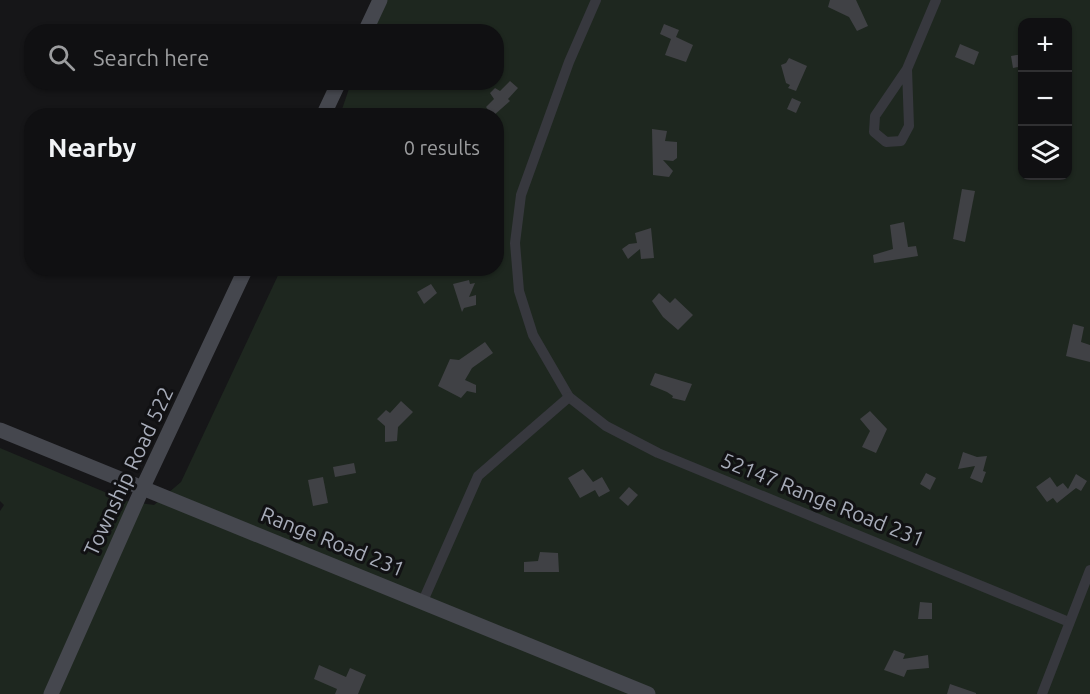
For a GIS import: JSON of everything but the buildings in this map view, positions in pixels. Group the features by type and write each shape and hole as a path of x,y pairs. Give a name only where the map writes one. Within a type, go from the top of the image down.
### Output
{"street":[{"path":"369,24 381,0"},
{"name":"52147 Range Road 231","path":"596,0 569,62 521,195 515,243 519,291 533,335 569,397 606,426 658,453 1069,622"},
{"path":"907,69 909,126 901,141 886,142 874,132 875,116 907,69 936,0"},
{"path":"326,108 335,90"},
{"name":"Township Road 522","path":"51,694 143,487 242,276"},
{"path":"423,601 477,476 569,397"},
{"name":"Range Road 231","path":"0,430 648,694"},
{"path":"1042,694 1090,570"}],"shaded area":[{"path":"375,0 1090,0 1090,694 0,694 0,511 4,505 0,501 0,448 126,501 154,505 181,482 278,276 504,276 504,108 342,108 349,90 504,90 504,24 370,24"}]}
